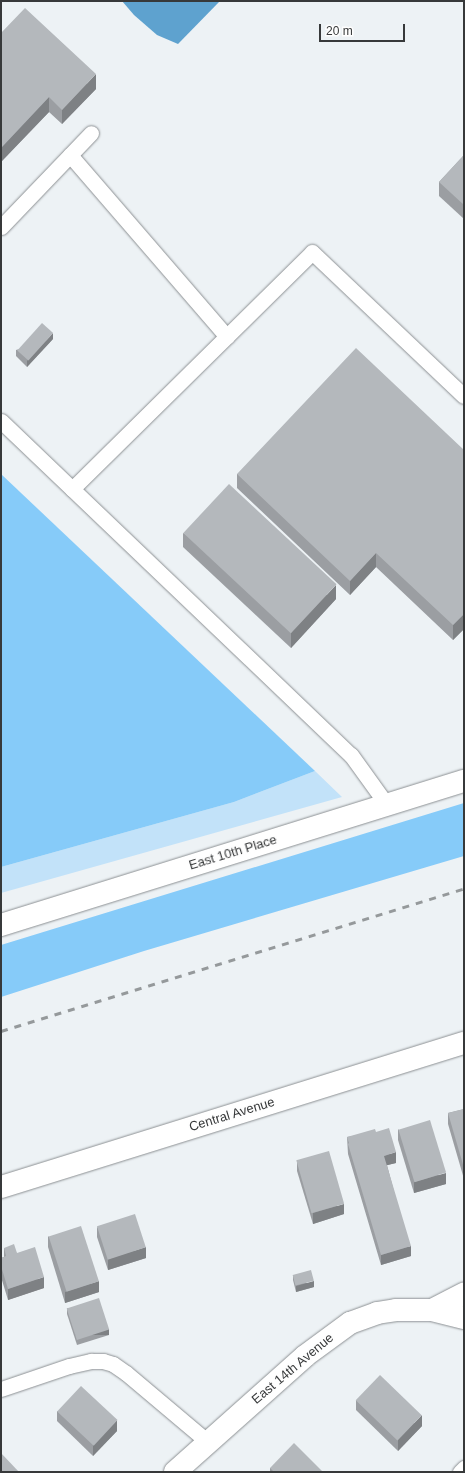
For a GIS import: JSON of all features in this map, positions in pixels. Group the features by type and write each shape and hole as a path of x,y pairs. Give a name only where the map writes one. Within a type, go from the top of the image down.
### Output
{"street":[{"name":"East 10th Place","path":"1,926 464,781"},
{"name":"Central Avenue","path":"1,1187 464,1042"},
{"name":"East 14th Avenue","path":"432,1310 464,1294"},
{"name":"East 14th Avenue","path":"176,1472 305,1356 350,1323 377,1313 396,1310 432,1310 464,1318"}],"lane":[{"path":"1,227 91,133"},
{"path":"70,155 226,337"},
{"path":"72,489 312,252 464,396"},
{"path":"1,421 351,755 388,805"},
{"path":"1,1389 69,1366 91,1361 103,1361 113,1364 126,1373 209,1443"},
{"path":"460,1472 464,1468"}],"shaded area":[{"path":"122,1 220,1 178,44 157,35 134,15"},
{"path":"1,474 315,771 234,802 1,867"},
{"path":"315,771 342,797 1,893 1,867 234,802"},
{"path":"464,803 464,856 144,951 1,997 1,945"}],"building":[{"path":"25,8 96,74 62,110 49,97 1,148 1,33"},
{"path":"464,155 464,205 439,182"},
{"path":"42,323 53,333 28,361 17,350"},
{"path":"356,348 464,450 464,614 453,625 376,553 350,581 237,474"},
{"path":"229,484 337,584 291,633 183,533"},
{"path":"464,1109 464,1168 448,1113"},
{"path":"430,1120 446,1173 415,1182 398,1130"},
{"path":"389,1128 396,1152 384,1156 411,1246 381,1255 347,1137 375,1129 376,1132"},
{"path":"329,1151 344,1204 311,1213 296,1160"},
{"path":"135,1214 146,1247 108,1260 97,1226"},
{"path":"81,1226 99,1281 67,1292 49,1237"},
{"path":"14,1244 17,1253 35,1247 44,1277 8,1289 1,1266 1,1258 6,1256 4,1248"},
{"path":"311,1270 314,1281 295,1286 293,1275"},
{"path":"99,1298 109,1329 77,1340 67,1309"},
{"path":"380,1375 422,1415 397,1440 356,1400"},
{"path":"81,1386 118,1420 94,1446 57,1412"},
{"path":"294,1443 323,1472 274,1472 270,1468"},
{"path":"1,1453 19,1472 1,1472"}],"railway":[{"path":"1,1031 464,889"}]}
